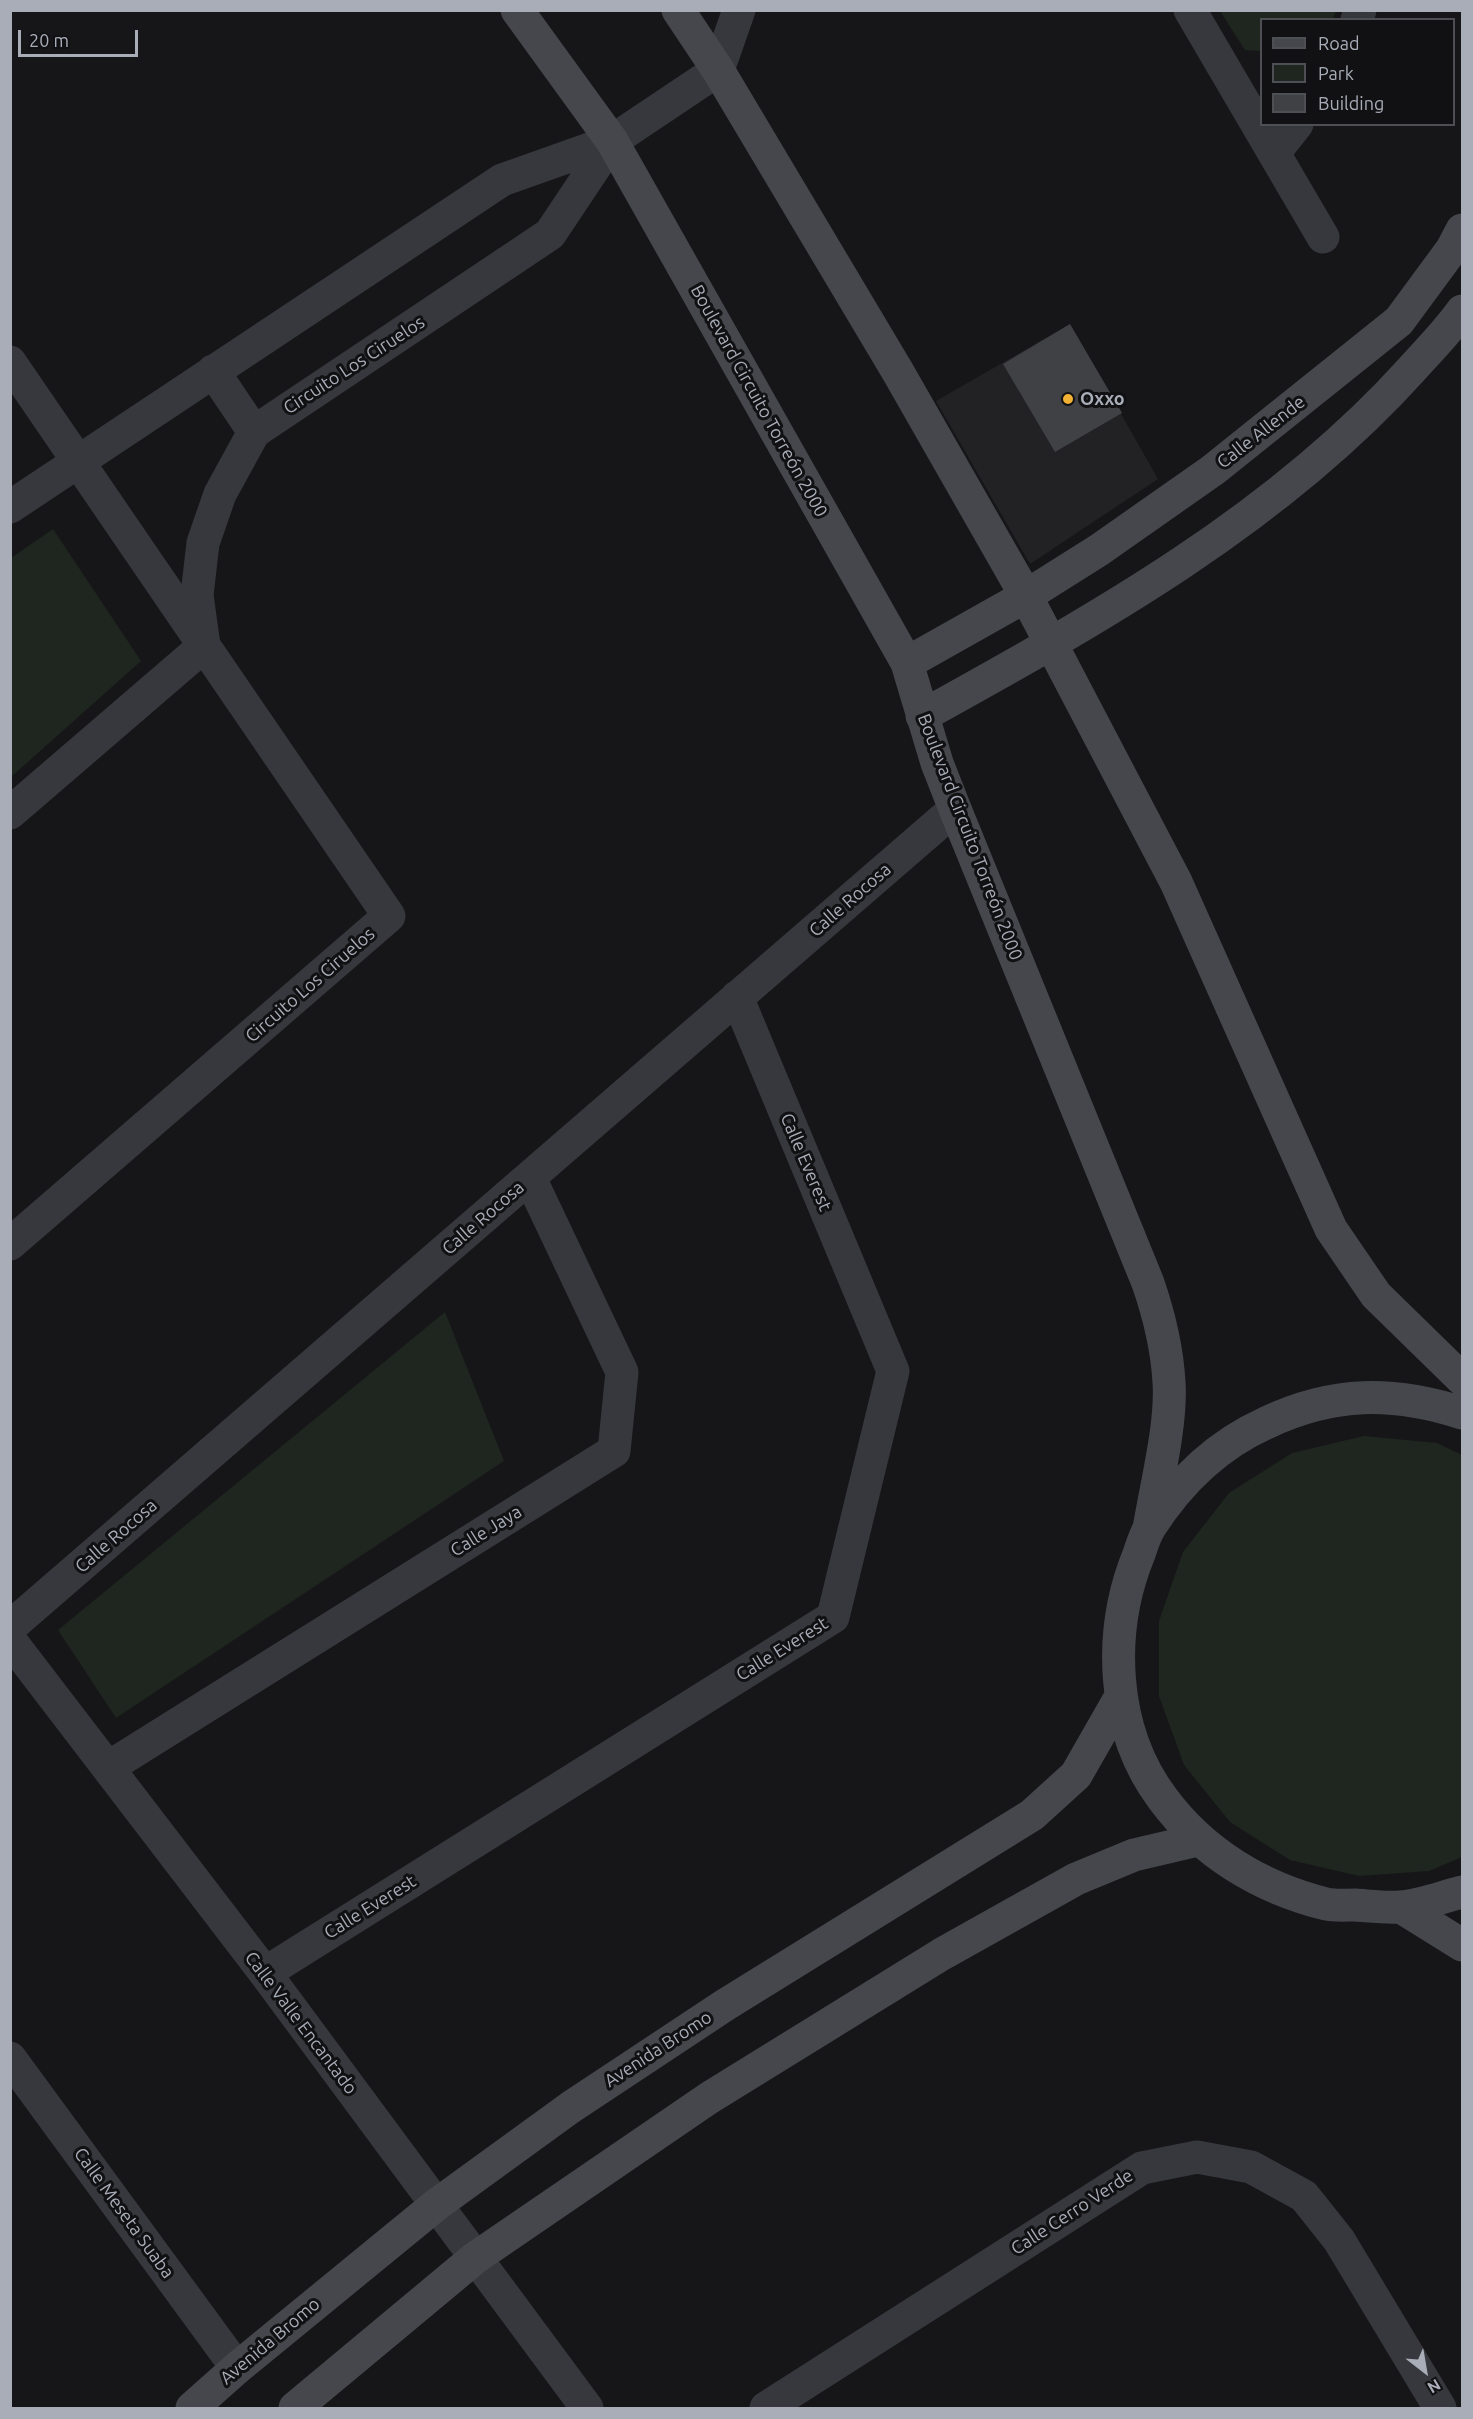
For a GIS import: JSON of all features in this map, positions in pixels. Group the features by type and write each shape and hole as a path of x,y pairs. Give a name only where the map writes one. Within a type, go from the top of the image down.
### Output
{"main road":[{"name":"Boulevard Circuito Torreón 2000","path":"517,10 612,141 907,663 922,716 955,809 1148,1282 1162,1327 1170,1384 1163,1451 1149,1529"},
{"path":"678,10 718,70 898,372 1026,596 1176,882 1331,1229 1376,1295 1462,1379"},
{"name":"Calle Allende","path":"907,663 1026,596 1099,550 1213,470 1399,321 1452,249 1462,231"},
{"path":"922,716 1051,645 1146,587 1272,500 1374,412 1462,311"},
{"path":"1462,1413 1425,1401 1360,1396 1296,1408 1238,1436 1188,1477 1149,1529 1127,1582 1117,1640 1120,1698 1136,1750 1162,1798 1198,1840 1257,1881 1328,1904 1401,1907 1462,1892"},
{"name":"Avenida Bromo","path":"192,2409 237,2368 436,2205 571,2107 706,2018 1032,1815 1076,1775 1120,1698"},
{"path":"295,2409 475,2258 709,2098 942,1954 1076,1879 1134,1855 1198,1840"},
{"path":"1401,1907 1462,1945"}],"street":[{"path":"718,70 739,10"},
{"path":"1190,10 1323,237"},
{"name":"Circuito Los Ciruelos","path":"10,507 502,180 612,141 718,70"},
{"path":"1274,153 1295,126"},
{"name":"Circuito Los Ciruelos","path":"204,646 197,595 203,543 220,494 254,432 550,234 612,141"},
{"name":"Circuito Los Ciruelos","path":"10,362 388,916 10,1244"},
{"path":"213,371 254,432"},
{"path":"10,813 204,646"},
{"name":"Calle Rocosa","path":"10,1627 955,809"},
{"name":"Calle Everest","path":"265,1973 833,1617 893,1371 737,997"},
{"name":"Calle Jaya","path":"109,1767 614,1451 622,1372 530,1178"},
{"name":"Calle Valle Encantado","path":"10,1640 265,1973 587,2409"},
{"name":"Calle Meseta Suaba","path":"10,2058 237,2368"},
{"name":"Calle Cerro Verde","path":"766,2409 1142,2168 1197,2157 1251,2167 1304,2196 1338,2240 1440,2409"}],"shaded area":[{"path":"1070,324 1158,479 1030,564 936,401"}],"green space":[{"path":"1220,11 1336,11 1333,18 1260,18 1260,51 1245,50"},
{"path":"53,529 141,661 11,777 11,558"},
{"path":"445,1312 504,1461 116,1718 58,1630"},
{"path":"1364,1436 1437,1443 1462,1455 1462,1857 1429,1871 1359,1876 1290,1860 1230,1822 1184,1765 1159,1696 1159,1621 1183,1552 1229,1493 1292,1453"}],"building":[{"path":"1070,324 1122,413 1055,452 1003,364"}],"place":[{"name":"Oxxo","path":"1068,399"}]}
